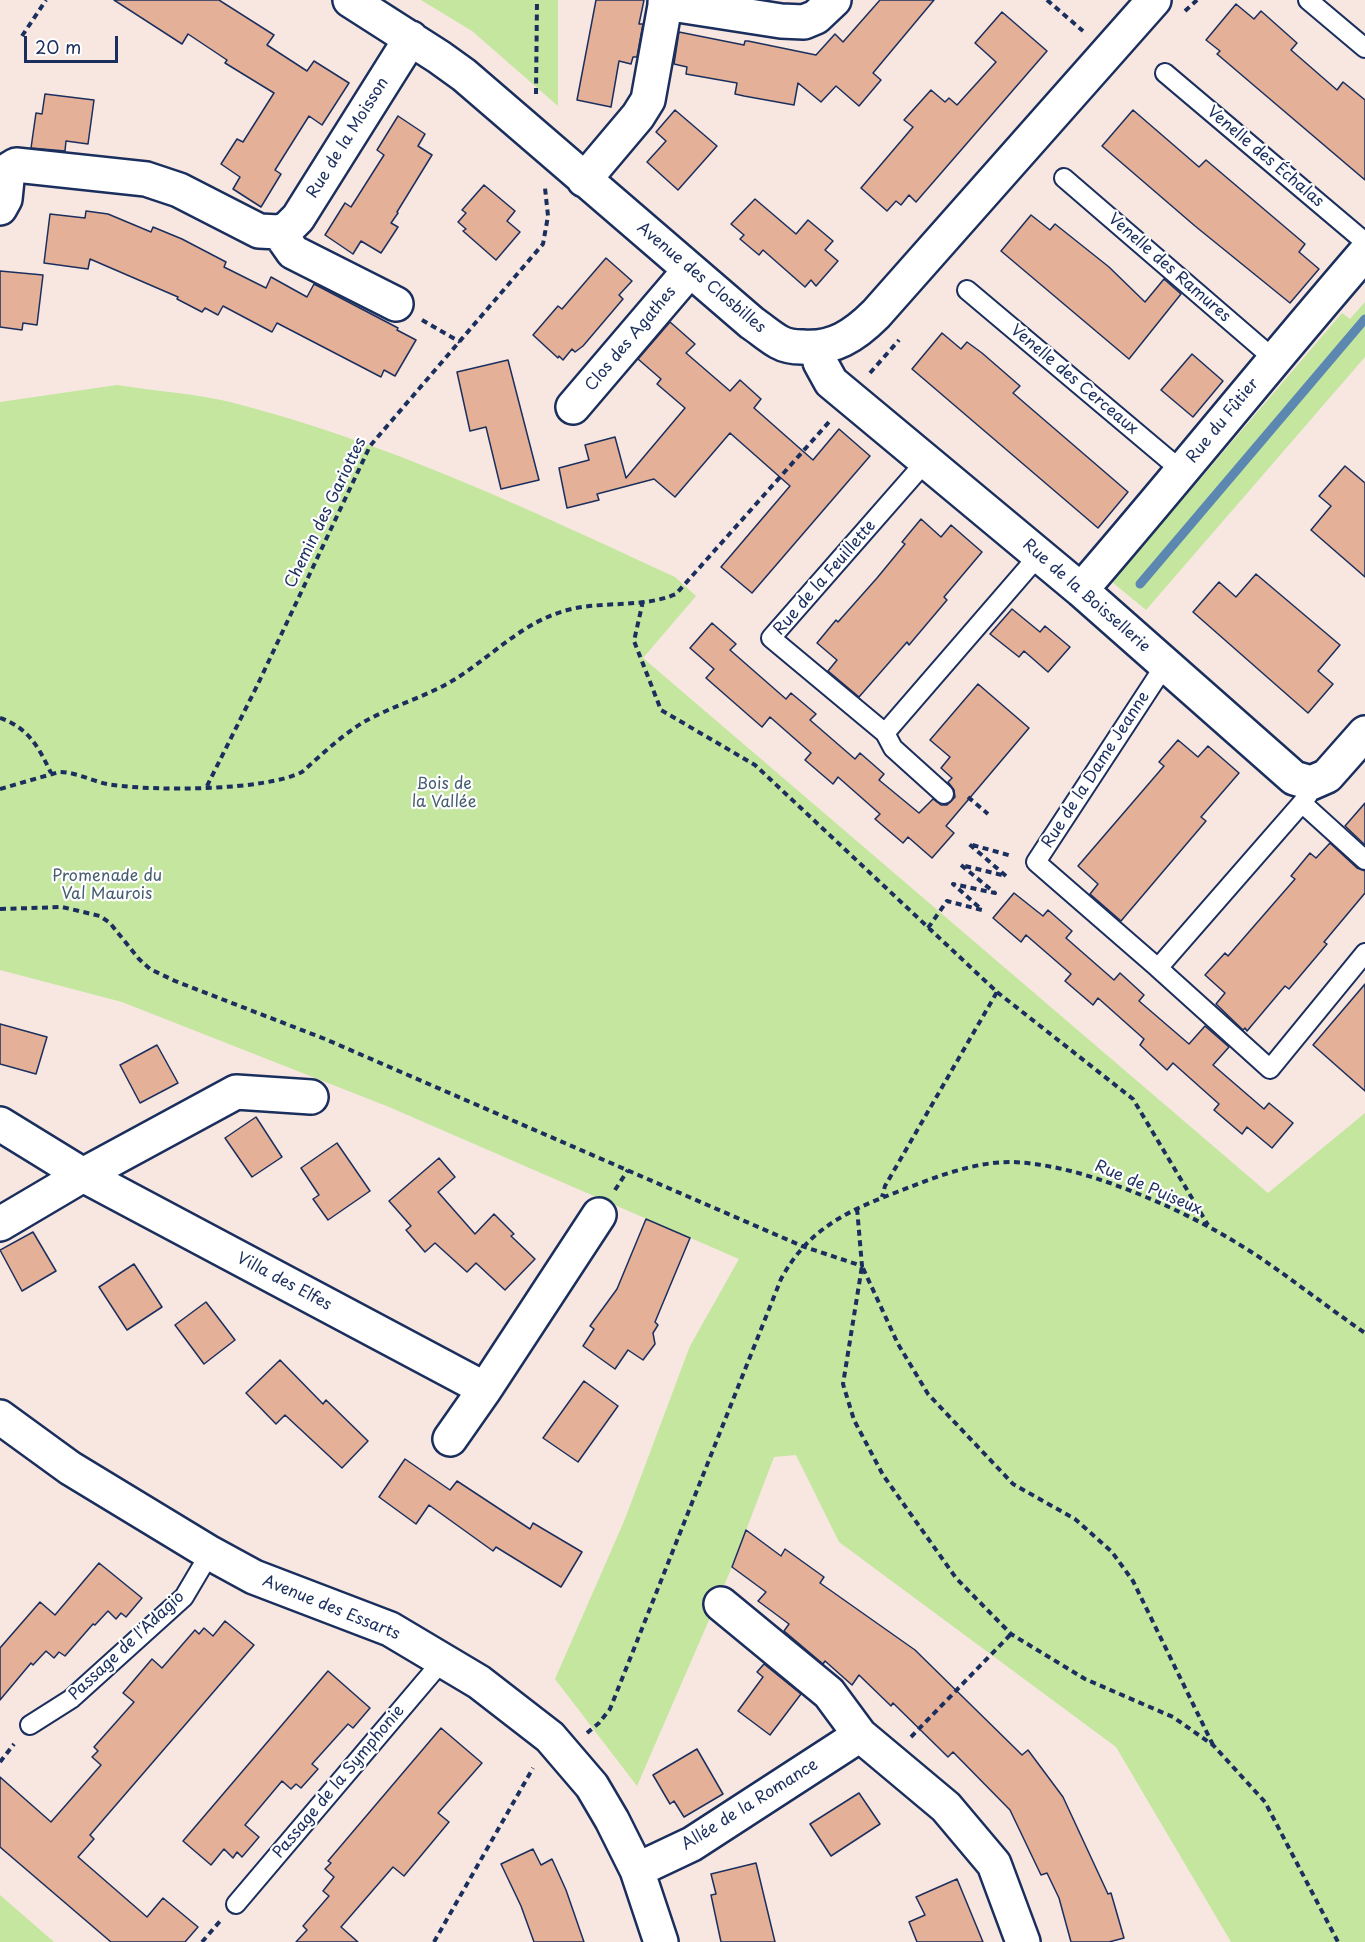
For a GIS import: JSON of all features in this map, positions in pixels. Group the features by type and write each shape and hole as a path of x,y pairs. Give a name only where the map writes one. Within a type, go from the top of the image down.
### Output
{"street":[{"name":"Avenue des Closbilles","path":"350,0 464,75 752,323 780,343 818,348 842,341 859,330 876,314 1154,0"},
{"path":"584,180 638,116 648,100 665,2 781,21 804,22 816,17 834,0"},
{"name":"Rue de la Moisson","path":"279,232 287,229 298,218 411,38"},
{"path":"0,208 5,199 8,170 16,165 146,179 179,190 259,231 279,232 294,252 396,304"},
{"name":"Rue du Fûtier","path":"1081,590 1365,253"},
{"name":"Clos des Agathes","path":"573,407 689,271"},
{"name":"Rue de la Boissellerie","path":"818,348 820,362 831,382 1081,590 1294,778 1306,793"},
{"path":"1306,793 1327,776 1365,733"},
{"path":"0,1224 83,1175 236,1092 311,1097"},
{"name":"Villa des Elfes","path":"0,1124 83,1175 485,1389"},
{"path":"450,1438 485,1389 599,1215"},
{"name":"Avenue des Essarts","path":"0,1417 70,1468 254,1577 390,1629 479,1682 556,1743 591,1786 637,1870 661,1942"},
{"path":"721,1604 829,1693 861,1736 946,1807 994,1864 1023,1942"},
{"name":"Allée de la Romance","path":"637,1870 692,1844 861,1736"}],"lane":[{"path":"1308,0 1365,48"},
{"name":"Venelle des Échalas","path":"1165,73 1365,242"},
{"name":"Venelle des Ramures","path":"1064,178 1274,359"},
{"name":"Venelle des Cerceaux","path":"967,290 1182,471"},
{"name":"Rue de la Feuillette","path":"927,460 771,638 885,733 893,748 953,793"},
{"path":"885,733 1039,555"},
{"name":"Rue de la Dame Jeanne","path":"1165,665 1036,862 1270,1069 1365,953"},
{"path":"1158,968 1306,793 1365,860"},
{"name":"Passage de l'Adagio","path":"30,1725 71,1699 184,1597 210,1552"},
{"name":"Passage de la Symphonie","path":"236,1904 442,1660"}],"path":[{"path":"21,36 46,0"},
{"path":"533,99 538,89 537,0"},
{"path":"1047,0 1107,52"},
{"name":"Chemin des Gariottes","path":"206,787 257,686 370,446 543,244 548,216 545,183"},
{"path":"396,304 460,342"},
{"path":"0,789 51,773 68,772 100,783 116,785 206,787 254,783 295,776 361,724 460,676 507,640 546,616 586,606 668,598 681,590 850,397"},
{"path":"643,602 634,641 661,710 755,765 997,992 1134,1099 1209,1227"},
{"path":"0,718 22,730 39,747 51,773"},
{"path":"953,793 988,814"},
{"path":"928,928 947,901 982,910 953,884 995,893 961,865 1006,876 969,844 1036,862"},
{"path":"0,909 36,906 62,907 100,916 110,923 150,969 174,981 325,1039 802,1246 862,1266 898,1344 928,1394 1013,1484 1075,1519 1112,1552 1133,1581 1213,1745"},
{"path":"882,1198 885,1186 997,992"},
{"name":"Rue de Puiseux","path":"556,1743 599,1723 610,1709 781,1279 802,1246 819,1231 857,1207 936,1177 975,1166 1010,1162 1048,1167 1096,1178 1129,1190 1209,1227 1261,1259 1365,1333"},
{"path":"857,1207 862,1266 843,1384 854,1420 883,1475 956,1578 1011,1634 1085,1679 1173,1717 1213,1745 1265,1802 1338,1942"},
{"path":"890,1760 1011,1634"},
{"path":"434,1942 556,1743"}],"green space":[{"path":"421,0 558,0 558,106 472,31"},
{"path":"1365,302 1365,357 1146,610 1112,582 1342,313 1350,319"},
{"name":"Bois de la Vallée","path":"117,385 230,402 345,436 511,502 675,577 696,596 643,658 1268,1193 1365,1113 1365,1942 1231,1942 1116,1747 839,1542 796,1455 774,1457 732,1567 637,1786 555,1679 625,1519 690,1346 739,1259 389,1107 122,1002 0,970 0,402"},
{"path":"0,1895 54,1942 0,1942"}],"building":[{"path":"114,0 219,0 274,35 267,45 307,71 314,61 349,83 322,125 309,116 275,170 281,174 261,207 233,189 240,177 221,164 237,139 243,142 274,93 225,63 227,60 188,34 182,44"},
{"path":"596,0 644,0 639,24 643,24 637,57 633,57 631,64 619,61 611,107 577,100"},
{"path":"880,0 934,0 873,73 881,80 859,106 836,86 821,102 798,83 794,105 735,94 737,83 686,74 687,67 674,64 679,32 744,45 745,41 748,41 816,55 835,34 843,42"},
{"path":"1236,4 1254,19 1261,11 1297,43 1291,50 1337,90 1343,82 1365,100 1365,180 1217,54 1220,51 1206,40"},
{"path":"1002,12 1047,51 916,202 909,195 901,205 896,201 887,211 861,188 913,127 904,120 931,90 945,102 949,98 957,105 996,62 975,43"},
{"path":"45,94 94,100 88,144 66,141 65,151 31,148 36,113 42,114"},
{"path":"675,110 717,146 678,190 647,162 666,141 656,132"},
{"path":"1133,110 1199,167 1206,160 1305,244 1299,252 1319,269 1290,303 1102,146"},
{"path":"398,116 425,134 418,146 432,155 391,223 398,227 381,253 361,241 353,254 325,235 345,203 351,207 384,155 377,150"},
{"path":"484,185 515,211 507,221 520,232 496,260 463,231 466,229 458,222 466,213 462,210"},
{"path":"755,199 796,234 808,220 833,241 825,250 838,261 816,286 811,280 805,287 763,250 759,255 740,239 744,235 731,224"},
{"path":"86,211 108,214 151,232 153,227 182,239 226,262 224,267 266,288 271,277 307,297 314,284 398,328 397,330 416,340 395,376 384,370 381,377 277,323 272,332 223,306 218,315 205,308 202,312 177,299 178,297 90,259 88,269 44,263 50,214 85,218"},
{"path":"1031,215 1050,230 1055,224 1109,267 1145,302 1164,279 1181,294 1129,359 1001,251"},
{"path":"606,258 632,281 619,295 623,299 583,346 575,352 572,349 563,360 559,356 558,358 533,335 558,306 562,309"},
{"path":"0,271 43,275 37,325 23,323 22,330 0,327"},
{"path":"670,322 695,344 686,353 730,391 740,380 761,399 754,408 813,460 839,429 870,456 752,593 721,567 790,486 730,433 675,497 654,479 597,494 599,500 567,508 559,468 589,460 585,445 615,437 626,478 685,408 657,384 661,379 638,359"},
{"path":"942,333 961,349 967,342 982,353 1020,386 1013,393 1128,492 1098,528 912,369"},
{"path":"1192,354 1223,381 1193,417 1161,390"},
{"path":"508,360 539,480 501,489 486,427 470,431 457,372"},
{"path":"1345,466 1365,483 1365,577 1311,530 1331,506 1319,496"},
{"path":"921,519 941,537 951,525 982,552 944,597 947,600 909,645 907,642 859,697 828,671 837,660 817,643 877,578 905,544 902,542"},
{"path":"1256,574 1340,645 1318,671 1333,684 1308,713 1193,612 1219,582 1236,597"},
{"path":"1012,609 1040,632 1045,626 1070,647 1048,672 1024,651 1019,657 990,634"},
{"path":"712,623 736,644 730,650 786,699 791,693 816,714 810,720 855,759 860,753 884,774 879,780 919,813 933,799 941,805 947,805 955,797 954,790 948,782 952,778 941,768 950,757 930,740 978,684 1029,728 946,826 954,833 932,858 908,837 903,843 875,819 880,814 838,777 833,784 805,760 811,753 770,717 762,727 706,678 714,669 690,648"},
{"path":"1178,740 1198,757 1208,746 1239,773 1201,817 1206,821 1121,921 1090,894 1098,884 1078,866 1164,766 1159,762"},
{"path":"1365,803 1365,845 1345,826"},
{"path":"1330,843 1357,868 1365,871 1365,893 1324,942 1327,944 1289,989 1285,986 1247,1031 1245,1028 1243,1030 1216,1004 1225,993 1205,975 1225,953 1228,956 1295,879 1291,876 1310,853 1316,858"},
{"path":"1014,893 1043,916 1048,910 1072,931 1066,938 1114,980 1120,973 1144,995 1139,1001 1189,1044 1205,1026 1229,1047 1213,1065 1264,1109 1269,1103 1293,1123 1272,1148 1247,1127 1242,1134 1214,1110 1219,1104 1173,1063 1167,1070 1140,1045 1144,1039 1098,998 1093,1005 1065,981 1071,974 1026,935 1021,942 993,918"},
{"path":"1365,984 1365,1091 1313,1045"},
{"path":"0,1024 47,1037 36,1074 0,1064"},
{"path":"157,1045 178,1083 140,1103 120,1065"},
{"path":"256,1117 282,1157 252,1177 225,1138"},
{"path":"337,1143 370,1191 328,1220 313,1199 319,1195 301,1168"},
{"path":"439,1158 455,1177 438,1192 475,1234 494,1214 514,1234 511,1236 535,1259 505,1290 476,1263 467,1272 435,1243 425,1252 406,1230 411,1226 389,1201"},
{"path":"646,1219 690,1238 655,1322 658,1325 653,1333 655,1344 643,1360 628,1350 615,1369 583,1346 594,1329 590,1326 617,1289"},
{"path":"33,1232 56,1271 22,1291 0,1250"},
{"path":"134,1264 162,1307 127,1330 99,1287"},
{"path":"206,1302 235,1340 204,1364 175,1325"},
{"path":"280,1360 323,1404 326,1400 368,1441 342,1468 285,1415 276,1424 246,1393"},
{"path":"584,1381 618,1406 578,1462 543,1438"},
{"path":"405,1459 450,1490 457,1481 530,1529 533,1523 582,1552 561,1587 496,1547 493,1551 429,1505 416,1524 379,1497"},
{"path":"746,1530 781,1556 785,1549 824,1577 820,1583 915,1650 1022,1755 1028,1750 1063,1797 1108,1894 1111,1893 1124,1938 1109,1942 1071,1942 1059,1898 1047,1873 1041,1875 1010,1810 953,1752 948,1757 893,1703 891,1706 859,1675 852,1685 825,1661 823,1664 784,1631 789,1624 758,1601 766,1592 732,1567"},
{"path":"99,1563 142,1598 126,1617 121,1613 116,1619 108,1611 95,1625 93,1624 65,1656 59,1652 54,1658 46,1651 33,1665 31,1663 0,1700 0,1648 40,1602 55,1615"},
{"path":"225,1621 254,1645 90,1835 94,1839 78,1857 147,1917 163,1898 198,1927 185,1942 111,1942 0,1847 0,1777 51,1822 101,1765 92,1757 98,1751 94,1747 134,1702 123,1693 152,1659 162,1668 195,1630 199,1634 204,1628 213,1636"},
{"path":"764,1664 801,1694 770,1735 738,1711 763,1677 757,1672"},
{"path":"328,1671 370,1708 353,1728 348,1724 312,1764 318,1769 301,1788 296,1784 291,1789 282,1781 245,1825 259,1837 242,1857 237,1852 233,1858 224,1849 211,1865 183,1841"},
{"path":"441,1728 482,1763 438,1813 449,1822 404,1876 393,1867 341,1927 358,1942 296,1942 307,1930 303,1926 329,1896 323,1891 334,1877 325,1869 331,1863 328,1861"},
{"path":"697,1749 723,1794 684,1817 674,1801 670,1804 653,1775"},
{"path":"859,1793 880,1824 831,1856 810,1824"},
{"path":"533,1849 541,1865 552,1859 566,1890 584,1942 534,1942 521,1906 501,1864"},
{"path":"756,1863 775,1942 721,1942 711,1895 716,1894 711,1874"},
{"path":"957,1879 983,1942 917,1942 909,1922 925,1915 916,1897"}],"waterway":[{"path":"1140,584 1365,319"}],"park label":[{"name":"Promenade du Val Maurois","path":"107,886"}]}
